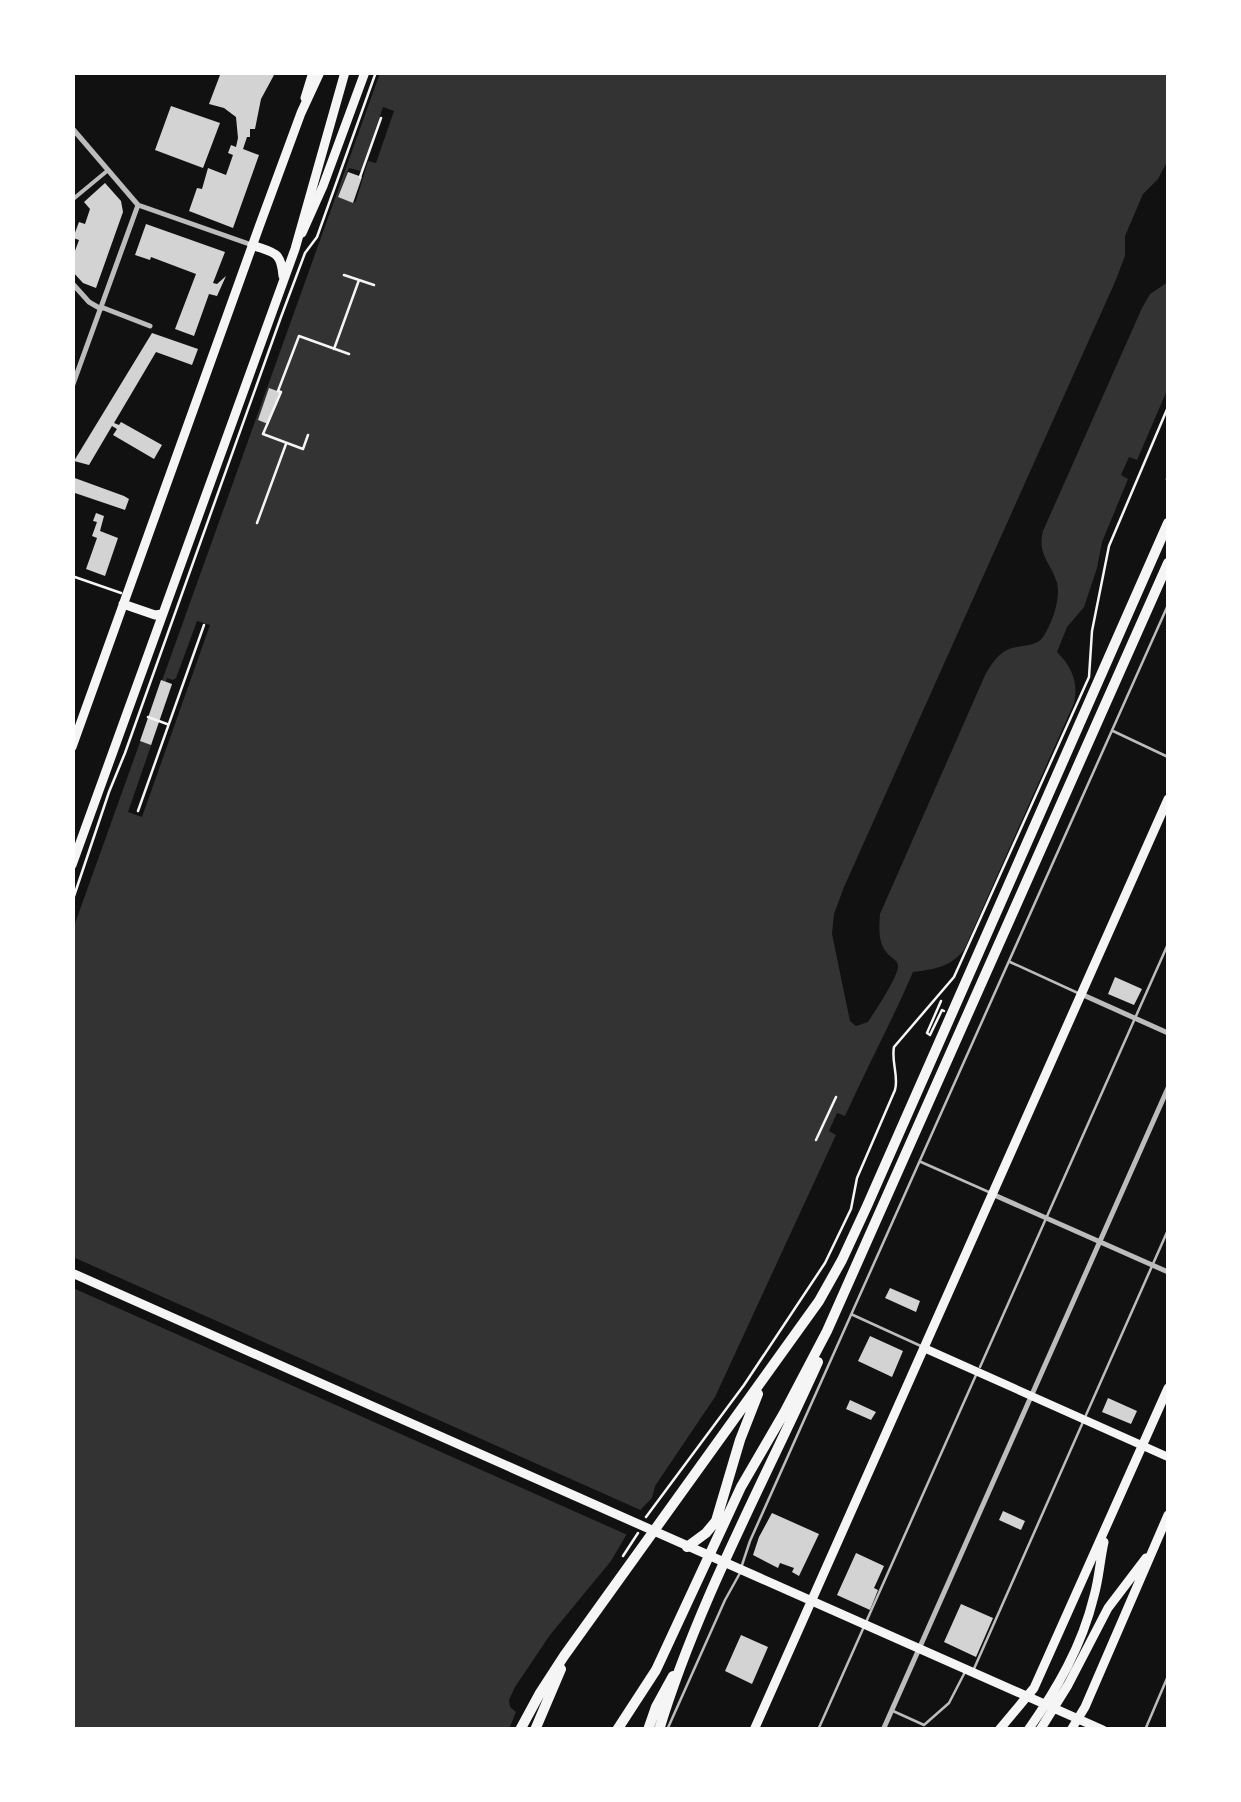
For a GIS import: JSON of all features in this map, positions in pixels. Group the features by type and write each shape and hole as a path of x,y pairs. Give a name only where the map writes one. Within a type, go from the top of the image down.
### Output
{"highway":[{"path":"520,1730 549,1678 819,1300 848,1246 1168,523"},
{"path":"617,1730 656,1670 740,1487 784,1413 832,1318 1168,563"},
{"path":"659,1730 684,1658 820,1358 832,1318"},
{"path":"687,1546 714,1524 744,1427 764,1379"},
{"path":"535,1730 572,1646"},
{"path":"648,1730 656,1707 684,1658"}],"main road":[{"path":"72,747 316,72"},
{"path":"295,249 345,72"},
{"path":"72,865 284,278 365,72"},
{"path":"252,245 279,257 284,278"},
{"path":"124,604 154,615 162,614"},
{"path":"754,1730 1168,799"},
{"path":"72,1273 1102,1730"},
{"path":"924,1348 1168,1457"},
{"path":"999,1730 1038,1680 1168,1388"},
{"path":"1072,1730 1168,1516"},
{"path":"1028,1730 1055,1690 1079,1642 1094,1598 1110,1520"},
{"path":"1040,1730 1108,1608 1159,1536"}],"street":[{"path":"72,128 138,204 252,245"},
{"path":"72,200 108,170"},
{"path":"72,387 138,204"},
{"path":"72,284 89,302 150,326"},
{"path":"1081,994 1168,1034"},
{"path":"883,1730 1168,1088"},
{"path":"992,1194 1168,1272"}],"lane":[{"path":"666,1730 1168,605"},
{"path":"1112,731 1168,756"},
{"path":"818,1730 1168,944"},
{"path":"1009,962 1081,994"},
{"path":"920,1161 992,1194"},
{"path":"892,1710 924,1725 949,1703 969,1671 1168,1230"},
{"path":"852,1315 924,1348"},
{"path":"1145,1730 1168,1676"}],"path":[{"path":"72,902 281,317 305,253 317,237 376,72"},
{"path":"360,176 381,118"},
{"path":"344,275 374,285"},
{"path":"334,348 359,280"},
{"path":"308,435 303,449 263,434 299,336 348,354"},
{"path":"660,1499 744,1385 835,1244 862,1166 897,1086 892,1061 894,1048 954,977 1089,677 1092,631 1112,538 1168,407"},
{"path":"258,523 287,443"},
{"path":"138,811 204,624"},
{"path":"148,718 169,725"},
{"path":"941,1001 927,1033 930,1035 942,1010"},
{"path":"816,1140 836,1097"},
{"path":"825,1120 833,1124"}],"shaded area":[{"path":"380,73 1168,73 1168,160 1158,179 1143,194 1125,236 1125,256 1115,282 834,914 832,934 850,1021 856,1026 868,1022 898,970 882,945 880,914 986,673 1003,652 1040,640 1050,625 1058,589 1043,553 1043,531 1142,308 1150,294 1168,282 1168,388 1137,460 1129,457 1121,475 1128,479 1102,542 1084,607 1067,627 1057,652 1073,675 1074,703 964,950 947,964 913,972 845,1116 837,1113 829,1131 836,1135 715,1397 655,1486 652,1498 611,1561 550,1635 515,1687 509,1700 516,1712 509,1729 73,1730 73,929"}],"pier":[{"path":"383,107 394,111 376,163 368,161 354,203 338,197 349,168 361,171"},
{"path":"197,621 210,625 142,817 128,812 172,685 166,682 167,678 176,678"},
{"path":"73,1257 645,1512 632,1537 73,1288"}],"building":[{"path":"218,72 274,75 261,99 255,129 250,129 243,149 259,155 233,228 189,211 208,168 226,175 233,155 228,153 231,145 236,147 238,138 236,117 209,104"},
{"path":"171,106 220,123 203,168 155,150"},
{"path":"348,172 362,177 353,203 338,197"},
{"path":"105,183 121,201 123,212 96,288 83,283 72,271 79,240 73,238 79,222 85,224 90,209 84,202"},
{"path":"146,224 225,252 213,283 226,276 217,296 209,294 194,336 175,329 196,274 135,255"},
{"path":"152,333 198,349 192,365 156,352 114,423 121,422 162,445 154,459 113,435 117,429 112,426 89,465 74,461"},
{"path":"269,388 280,392 268,424 258,420"},
{"path":"72,477 129,499 125,510 72,492"},
{"path":"96,513 104,516 100,531 118,538 105,576 86,569 97,538 92,536"},
{"path":"161,680 172,684 151,745 140,741"},
{"path":"1115,977 1142,989 1134,1005 1108,994"},
{"path":"890,1288 920,1301 916,1312 885,1298"},
{"path":"870,1336 903,1351 892,1377 858,1361"},
{"path":"1108,1398 1137,1411 1131,1424 1102,1412"},
{"path":"850,1400 876,1412 871,1420 846,1409"},
{"path":"1003,1511 1025,1521 1021,1530 999,1520"},
{"path":"772,1513 819,1534 799,1576 792,1572 794,1568 780,1563 778,1568 753,1555"},
{"path":"856,1553 884,1566 870,1610 837,1595"},
{"path":"961,1604 993,1618 976,1657 944,1642"},
{"path":"741,1635 768,1647 752,1684 725,1671"}]}
